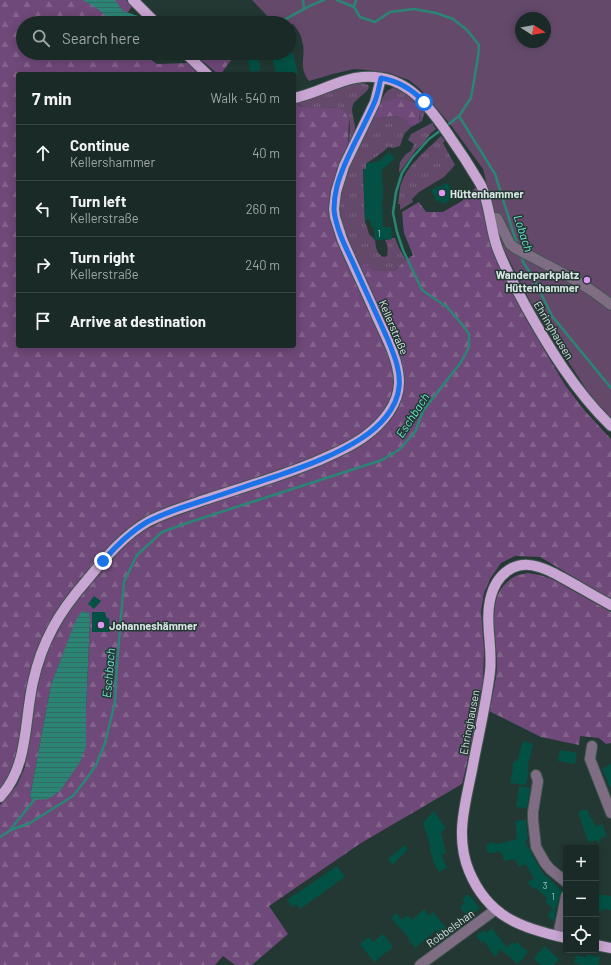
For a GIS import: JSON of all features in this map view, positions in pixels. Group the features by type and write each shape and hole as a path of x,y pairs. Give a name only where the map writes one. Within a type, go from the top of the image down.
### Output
{"main road":[{"path":"133,0 149,16"},
{"path":"193,60 205,72"},
{"name":"Ehringhausen","path":"296,97 341,81 367,77 381,78 402,85 414,92 427,105 467,161 481,185 497,248 513,282 534,320 574,385 611,426"},
{"name":"Kellerstraße","path":"0,797 12,782 20,763 33,682 48,636 68,603 100,564 125,538 147,522 178,509 327,457 363,438 380,423 393,407 397,398 399,382 395,359 342,239 336,222 334,208 336,192 344,166 375,102 381,78"},
{"name":"Ehringhausen","path":"562,937 538,931 519,924 495,910 481,894 472,879 464,856 461,834 464,807 490,671 491,652 488,609 492,592 502,576 511,569 523,565 534,566 551,572 611,605"},
{"path":"599,946 611,948"}],"street":[{"path":"490,218 497,218 510,244 565,274 603,298 611,305"},
{"path":"592,746 590,759 611,813"},
{"path":"536,775 538,781 533,820 536,847 550,869 565,881"},
{"name":"Robbelshan","path":"420,965 495,910"},
{"path":"562,937 564,917"}],"green space":[{"path":"0,0 126,0 132,6 126,16 16,16 16,60 151,60 157,64 188,63 199,72 16,72 16,348 296,348 296,104 300,106 316,108 338,108 344,110 349,119 348,145 338,168 330,201 390,357 395,385 393,395 386,410 373,424 359,435 308,460 174,506 154,515 69,595 53,618 43,637 17,755 8,780 0,791"},
{"path":"252,0 611,0 611,418 588,392 533,307 503,248 483,169 450,124 420,89 409,80 389,73 354,69 309,81 305,75 303,65 304,51 301,38 296,28 296,16 267,16"},
{"path":"201,60 231,60 222,72 216,72"},
{"path":"361,83 369,86 366,92 353,105 352,110 355,130 348,145 350,123 344,111 336,108 309,107 296,103 341,86"},
{"path":"393,88 406,93 425,111 422,121 419,123 420,116 380,104 386,92"},
{"path":"399,98 411,102 420,109 419,123 411,127 403,119 395,116 375,119 374,115 379,104"},
{"path":"374,115 375,119 391,116 399,117 407,122 411,127 404,134 400,146 393,148 388,147 366,164 366,169 363,169 365,223 369,234 375,240 378,252 384,257 387,256 388,251 385,240 395,238 406,260 394,271 378,271 371,269 364,263 358,266 344,235 339,215 339,203 344,177"},
{"path":"432,123 436,129 416,150 399,173 400,162 406,154 411,151 414,144 408,140 411,134"},
{"path":"441,136 445,141 443,143 455,165 444,177 419,192 412,199 413,202 400,210 400,204 398,204 400,190 406,173 417,159"},
{"path":"476,187 482,201 489,240 502,272 523,314 565,385 585,411 611,439 611,599 540,557 515,556 501,563 490,579 484,593 481,611 484,649 483,682 475,729 462,784 361,843 269,906 288,934 252,965 235,965 223,956 215,965 0,965 0,805 17,785 25,767 36,688 44,659 55,633 79,598 124,546 136,535 163,521 331,461 365,443 384,426 399,405 402,396 403,384 358,266 364,263 372,269 378,271 394,271 413,255 404,233 402,212 419,202 426,212 443,212 462,201","holes":["90,619 86,746 34,800 30,797 51,685 62,657"]},
{"path":"528,573 552,579 611,612 611,743 606,744 599,738 580,736 579,745 541,737 489,711 497,668 494,623 496,601 500,591 506,583 513,577"}],"shaded area":[{"path":"83,0 115,0 123,11 138,16 106,16 98,9"},
{"path":"83,611 89,613 90,619 86,746 80,762 60,791 48,799 34,800 30,797 51,685 75,622"}],"building":[{"path":"248,60 259,60 261,70 251,72"},
{"path":"273,60 295,60 298,74 296,74 296,72 276,72"},
{"path":"389,152 395,158 382,170 382,201 383,227 391,227 392,239 375,240 374,227 371,227 371,220 365,220 363,169 366,169 366,164 380,161"},
{"name":"Hüttenhammer","path":"448,183 453,195 449,197 450,200 442,204 440,200 437,202 431,190"},
{"path":"94,596 101,601 94,609 88,604"},
{"name":"Johanneshämmer","path":"92,612 105,612 107,618 109,618 110,632 92,632"},
{"path":"523,741 533,744 528,765 527,771 529,772 526,785 510,783 512,767 514,761 517,761"},
{"path":"560,750 577,753 575,764 558,761"},
{"path":"611,764 611,788 602,769"},
{"path":"519,786 530,788 527,808 516,807"},
{"path":"587,809 590,818 592,818 596,827 602,824 607,836 601,838 599,843 595,840 589,843 581,822 578,812"},
{"path":"434,811 446,828 441,832 446,853 441,855 447,868 439,872 434,863 423,823"},
{"path":"526,820 528,840 525,841 542,872 562,891 555,909 554,922 547,915 553,909 545,901 547,898 527,882 534,879 526,864 519,867 515,859 504,861 500,851 489,853 486,848 489,843 492,842 496,844 517,839 515,821"},
{"path":"405,845 408,849 393,865 388,859"},
{"path":"337,866 345,877 300,909 296,904 292,907 287,900"},
{"path":"468,894 480,908 468,917 460,907 465,903 462,899"},
{"path":"599,894 611,896 611,910 603,909 603,911 599,910"},
{"path":"424,909 429,916 433,912 447,929 441,934 437,930 415,948 408,939 409,938 391,918 396,913 402,920 408,915 412,920"},
{"path":"492,928 507,948 512,942 515,944 517,942 528,952 518,964 500,949 495,957 484,941 482,943 476,936 484,930 486,933"},
{"path":"383,934 393,947 374,962 360,944 369,937 373,942"},
{"path":"544,946 559,959 554,965 541,965 534,959"},
{"path":"586,954 600,957 598,965 582,965 574,963 576,955 586,957"}],"waterway":[{"path":"303,0 304,9"},
{"name":"Eschbach","path":"291,16 324,0"},
{"name":"Eschbach","path":"337,0 354,7 360,17 375,22 390,12 414,9 436,13 453,19 467,30 479,45 471,98 459,116 445,127"},
{"name":"Eschbach","path":"354,7 356,0"},
{"name":"Lobach","path":"459,116 495,174 518,247"},
{"name":"Eschbach","path":"0,837 11,830 30,823 73,796 96,765 105,743 115,702 124,582 137,555 162,532 382,460 400,449 415,432 423,411 461,362 469,347 469,334 447,307 422,290 403,250 393,213 396,192 402,173 412,158 429,139 441,130"},
{"name":"Lobach","path":"521,255 523,262 533,277 552,316 611,388"},
{"path":"11,829 34,800"}],"place":[{"name":"Hüttenhammer","path":"442,193"},
{"name":"Wanderparkplatz Hüttenhammer","path":"587,280"},
{"name":"Johanneshämmer","path":"101,625"}],"route":[{"path":"103,561 125,538 147,522 178,509 327,457 363,438 390,412 399,388 399,375 395,359 342,239 335,217 334,201 341,173 375,102 381,78 402,85 414,92 424,102"}]}
